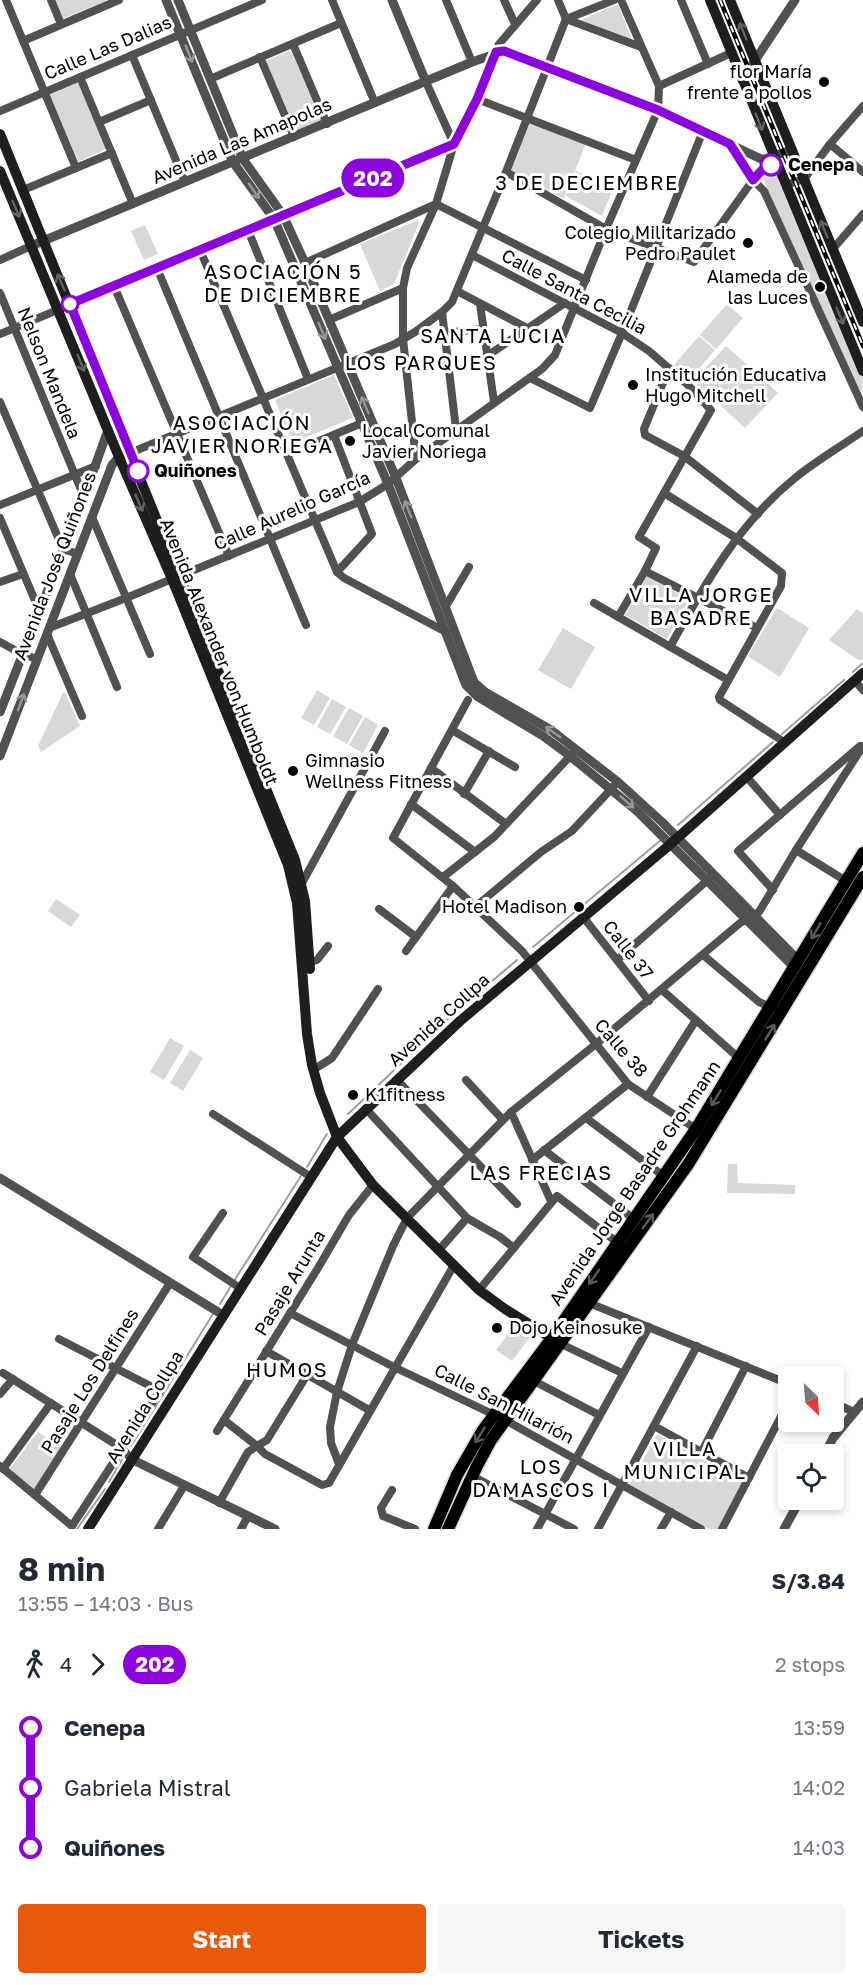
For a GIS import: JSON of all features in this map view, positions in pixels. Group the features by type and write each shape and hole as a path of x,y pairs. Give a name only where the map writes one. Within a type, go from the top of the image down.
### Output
{"highway":[{"name":"Avenida Jorge Basadre Grohmann","path":"434,1529 461,1468 556,1341 589,1303 675,1184 740,1059 776,1010 797,964 863,853"},
{"name":"Avenida Jorge Basadre Grohmann","path":"448,1529 499,1417 534,1381 556,1341 618,1244 665,1177 701,1133 776,1010 863,877"}],"main road":[{"path":"710,0 863,371"},
{"path":"730,0 832,250 862,313"},
{"name":"Avenida Alexander von Humboldt","path":"0,135 131,452 175,578"},
{"name":"Avenida Alexander von Humboldt","path":"0,171 119,457 175,578 298,884 297,903 306,963 307,1034 320,1093 339,1135 373,1185 480,1290 505,1309 556,1341"},
{"name":"Avenida Collpa","path":"88,1529 339,1135 455,1025 674,841 859,676"}],"street":[{"path":"6,0 76,168"},
{"path":"51,0 61,24"},
{"path":"23,40 119,0"},
{"path":"166,0 238,160 279,217 305,263 347,363 443,610 472,676 478,687 551,730 573,753"},
{"path":"178,0 210,79 238,160"},
{"name":"Calle Las Dalias","path":"0,111 262,0"},
{"path":"332,0 375,103"},
{"path":"392,0 454,144"},
{"path":"446,0 472,62"},
{"path":"416,459 403,339 403,288 407,268 436,204 454,144 477,99 496,52 515,24 537,0"},
{"path":"119,457 403,339 442,312 452,302 566,19 558,0"},
{"path":"566,19 614,0"},
{"path":"621,0 658,86 658,110"},
{"path":"681,0 708,64"},
{"path":"742,80 795,0"},
{"path":"507,1 515,24"},
{"path":"566,19 641,47"},
{"path":"210,79 341,23"},
{"path":"293,44 327,124"},
{"path":"496,52 504,51 658,110 761,159 775,161"},
{"name":"Avenida Las Amapolas","path":"0,260 496,52"},
{"path":"658,86 731,53"},
{"path":"132,55 185,182"},
{"path":"260,57 294,137"},
{"path":"80,77 133,204"},
{"path":"477,99 636,160"},
{"path":"99,122 151,100"},
{"path":"786,185 804,179 830,144 862,108"},
{"name":"Calle Aurelio García","path":"48,631 359,502 392,481 416,459 456,429 548,364 555,355 606,229 658,110"},
{"path":"530,378 590,408 703,131"},
{"path":"0,334 454,144"},
{"path":"730,144 753,180 764,191 861,396 863,407"},
{"path":"830,144 863,172"},
{"path":"506,172 606,229 694,262 753,180 767,166 791,150"},
{"path":"22,190 112,153"},
{"path":"436,204 586,280"},
{"path":"305,263 436,204"},
{"path":"832,250 862,215"},
{"path":"862,215 863,229"},
{"path":"279,217 338,367 362,423 392,481"},
{"path":"248,230 308,379"},
{"path":"200,250 337,572 447,633"},
{"name":"Calle Santa Cecilia","path":"472,255 622,333 650,351 688,385 711,410 684,456"},
{"path":"157,268 306,625"},
{"path":"114,286 229,556"},
{"path":"329,320 403,288"},
{"path":"457,291 527,328"},
{"name":"Nelson Mandela","path":"0,293 84,498"},
{"path":"487,356 565,303"},
{"path":"480,304 494,402"},
{"path":"442,312 456,429"},
{"path":"444,333 483,329"},
{"path":"669,368 644,434 684,456 758,514"},
{"path":"0,402 63,549 78,554"},
{"path":"288,454 362,423"},
{"name":"Avenida José Quiñones","path":"1,705 84,498 108,430"},
{"path":"670,647 696,599 736,538 795,478 863,431"},
{"path":"334,435 372,534 337,572"},
{"path":"618,617 656,548 639,537 684,456"},
{"name":"Avenida José Quiñones","path":"0,756 113,461 119,457"},
{"path":"0,505 96,466"},
{"path":"664,493 736,538 782,573 781,586 719,694 720,700 784,742"},
{"path":"92,517 150,654"},
{"path":"0,518 39,610"},
{"path":"469,567 443,610 447,633 466,685 471,692 573,753 615,785 797,964"},
{"path":"645,571 696,599 757,628"},
{"path":"0,582 23,574"},
{"path":"70,574 117,687"},
{"path":"594,603 729,680"},
{"path":"48,631 82,716"},
{"path":"0,642 37,659"},
{"path":"859,676 863,690"},
{"path":"468,700 411,804 475,852"},
{"path":"452,730 515,767"},
{"path":"298,884 385,731"},
{"path":"773,890 738,851 863,745"},
{"path":"339,1464 332,1443 330,1427 337,1392 352,1345 407,1218 511,1112 649,1001 740,923 759,912 863,745"},
{"path":"464,794 489,751"},
{"path":"443,877 506,824 573,753"},
{"path":"431,768 506,824"},
{"path":"746,776 780,815"},
{"path":"476,907 541,852 572,831 615,785"},
{"name":"Calle 38","path":"411,804 393,838 443,877 516,945 628,1084 701,1133"},
{"path":"796,850 846,880"},
{"path":"617,960 711,878"},
{"path":"406,951 453,886"},
{"path":"379,909 416,937"},
{"name":"Calle 37","path":"584,918 649,1001"},
{"path":"306,963 317,960 328,946"},
{"path":"703,955 759,1002 776,1010"},
{"path":"316,1069 332,1058 378,989"},
{"path":"662,990 740,1059"},
{"path":"647,1097 696,1020"},
{"path":"397,1080 517,1204"},
{"path":"466,1080 503,1120"},
{"path":"532,1160 628,1084"},
{"path":"367,1110 467,1218 514,1248"},
{"path":"511,1112 551,1201"},
{"path":"213,1114 311,1177"},
{"path":"586,1118 665,1177"},
{"path":"544,1150 635,1220"},
{"path":"0,1178 223,1315"},
{"name":"Pasaje Arunta","path":"217,1431 349,1215 373,1185"},
{"path":"480,1290 557,1196 618,1244"},
{"path":"223,1214 193,1257 240,1288"},
{"path":"438,1250 467,1218"},
{"path":"224,1420 265,1454 322,1485 329,1483 454,1265"},
{"name":"Pasaje Los Delfines","path":"35,1496 170,1283"},
{"path":"589,1303 778,1379"},
{"name":"Calle San Hilarión","path":"290,1313 394,1367 499,1417 701,1529"},
{"path":"537,1529 649,1327"},
{"path":"51,1403 2,1468 72,1526 160,1391 59,1338"},
{"name":"Avenida Alexander von Humboldt","path":"556,1341 622,1373"},
{"path":"598,1529 697,1346"},
{"path":"266,1351 369,1410"},
{"path":"701,1453 746,1366"},
{"path":"3,1372 123,1449 131,1459 275,1529"},
{"path":"219,1503 248,1452 267,1440 307,1375"},
{"path":"0,1394 13,1379"},
{"path":"534,1381 599,1415"},
{"path":"830,1444 863,1402"},
{"path":"844,1408 854,1412"},
{"path":"722,1529 778,1422"},
{"path":"654,1426 748,1478"},
{"path":"472,1476 574,1529"},
{"path":"102,1483 112,1489"},
{"path":"158,1529 184,1486"},
{"path":"392,1490 381,1508 383,1516 415,1529"},
{"path":"784,1529 794,1510"},
{"path":"661,1529 671,1512"},
{"path":"241,1529 248,1516"}],"shaded area":[{"path":"55,0 106,0 106,1 62,19"},
{"path":"618,4 632,40 581,20"},
{"path":"289,51 292,53 321,120 295,131 265,61"},
{"path":"79,82 106,149 78,162 49,95"},
{"path":"528,123 586,143 564,199 512,172 511,169"},
{"path":"771,170 776,172 863,378 862,391 859,389 764,182 764,176"},
{"path":"576,171 614,186 602,216 566,196"},
{"path":"418,220 419,223 394,284 380,291 360,244"},
{"path":"145,225 158,254 144,260 131,231"},
{"path":"727,304 743,318 716,349 700,335"},
{"path":"699,336 715,350 690,379 674,365"},
{"path":"726,346 752,369 719,405 693,381"},
{"path":"753,369 778,393 745,428 720,405"},
{"path":"334,375 353,418 292,442 275,400"},
{"path":"647,576 689,599 667,639 625,615"},
{"path":"777,608 809,628 780,677 748,656"},
{"path":"857,609 863,614 863,658 860,661 829,640"},
{"path":"563,628 595,647 571,689 538,670"},
{"path":"317,690 330,698 314,725 301,718"},
{"path":"64,691 80,726 41,752 38,746"},
{"path":"332,699 346,707 330,734 317,727"},
{"path":"349,708 363,716 347,744 333,736"},
{"path":"365,717 378,725 363,753 349,745"},
{"path":"56,899 80,915 71,927 48,911"},
{"path":"170,1038 184,1046 164,1080 150,1072"},
{"path":"190,1050 203,1058 183,1091 170,1083"},
{"path":"728,1164 737,1164 738,1183 795,1185 795,1194 727,1193"},
{"path":"515,1325 530,1337 512,1361 496,1350"},
{"path":"38,1432 64,1449 35,1494 8,1471"},
{"path":"657,1434 744,1482 718,1529 709,1529 629,1486"}],"waterway":[{"path":"853,672 863,663"},
{"path":"782,734 844,680"},
{"path":"678,825 773,742"},
{"path":"533,947 661,840"},
{"path":"348,1114 452,1015 517,960"},
{"path":"307,1167 327,1134"},
{"path":"234,1281 301,1176"},
{"path":"220,1304 231,1286"},
{"path":"131,1446 213,1314"},
{"path":"109,1482 124,1456"},
{"path":"77,1529 105,1489"}],"railway":[{"path":"720,0 863,346"}],"bus line":[{"name":"202","path":"138,471 70,304 454,144 477,99 496,52 504,51 658,110 730,144 753,180 762,170 771,165"}],"place":[{"name":"flor María frente a pollos","path":"824,82"},
{"name":"Cenepa","path":"771,165"},
{"name":"Colegio Militarizado Pedro Paulet","path":"748,243"},
{"name":"Alameda de las Luces","path":"820,287"},
{"name":"Institución Educativa Hugo Mitchell","path":"633,385"},
{"name":"Local Comunal Javier Noriega","path":"350,441"},
{"name":"Quiñones","path":"138,471"},
{"name":"Gimnasio Wellness Fitness","path":"293,771"},
{"name":"Hotel Madison","path":"579,907"},
{"name":"K1fitness","path":"353,1095"},
{"name":"Dojo Keinosuke","path":"497,1328"}],"district":[{"name":"3 DE DECIEMBRE","path":"587,183"},
{"name":"ASOCIACIÓN 5 DE DICIEMBRE","path":"283,284"},
{"name":"SANTA LUCIA","path":"493,336"},
{"name":"LOS PARQUES","path":"421,363"},
{"name":"ASOCIACIÓN JAVIER NORIEGA","path":"242,434"},
{"name":"VILLA JORGE BASADRE","path":"701,606"},
{"name":"LAS FRECIAS","path":"541,1173"},
{"name":"HUMOS","path":"287,1370"},
{"name":"VILLA MUNICIPAL","path":"685,1460"},
{"name":"LOS DAMASCOS I","path":"541,1478"}]}
